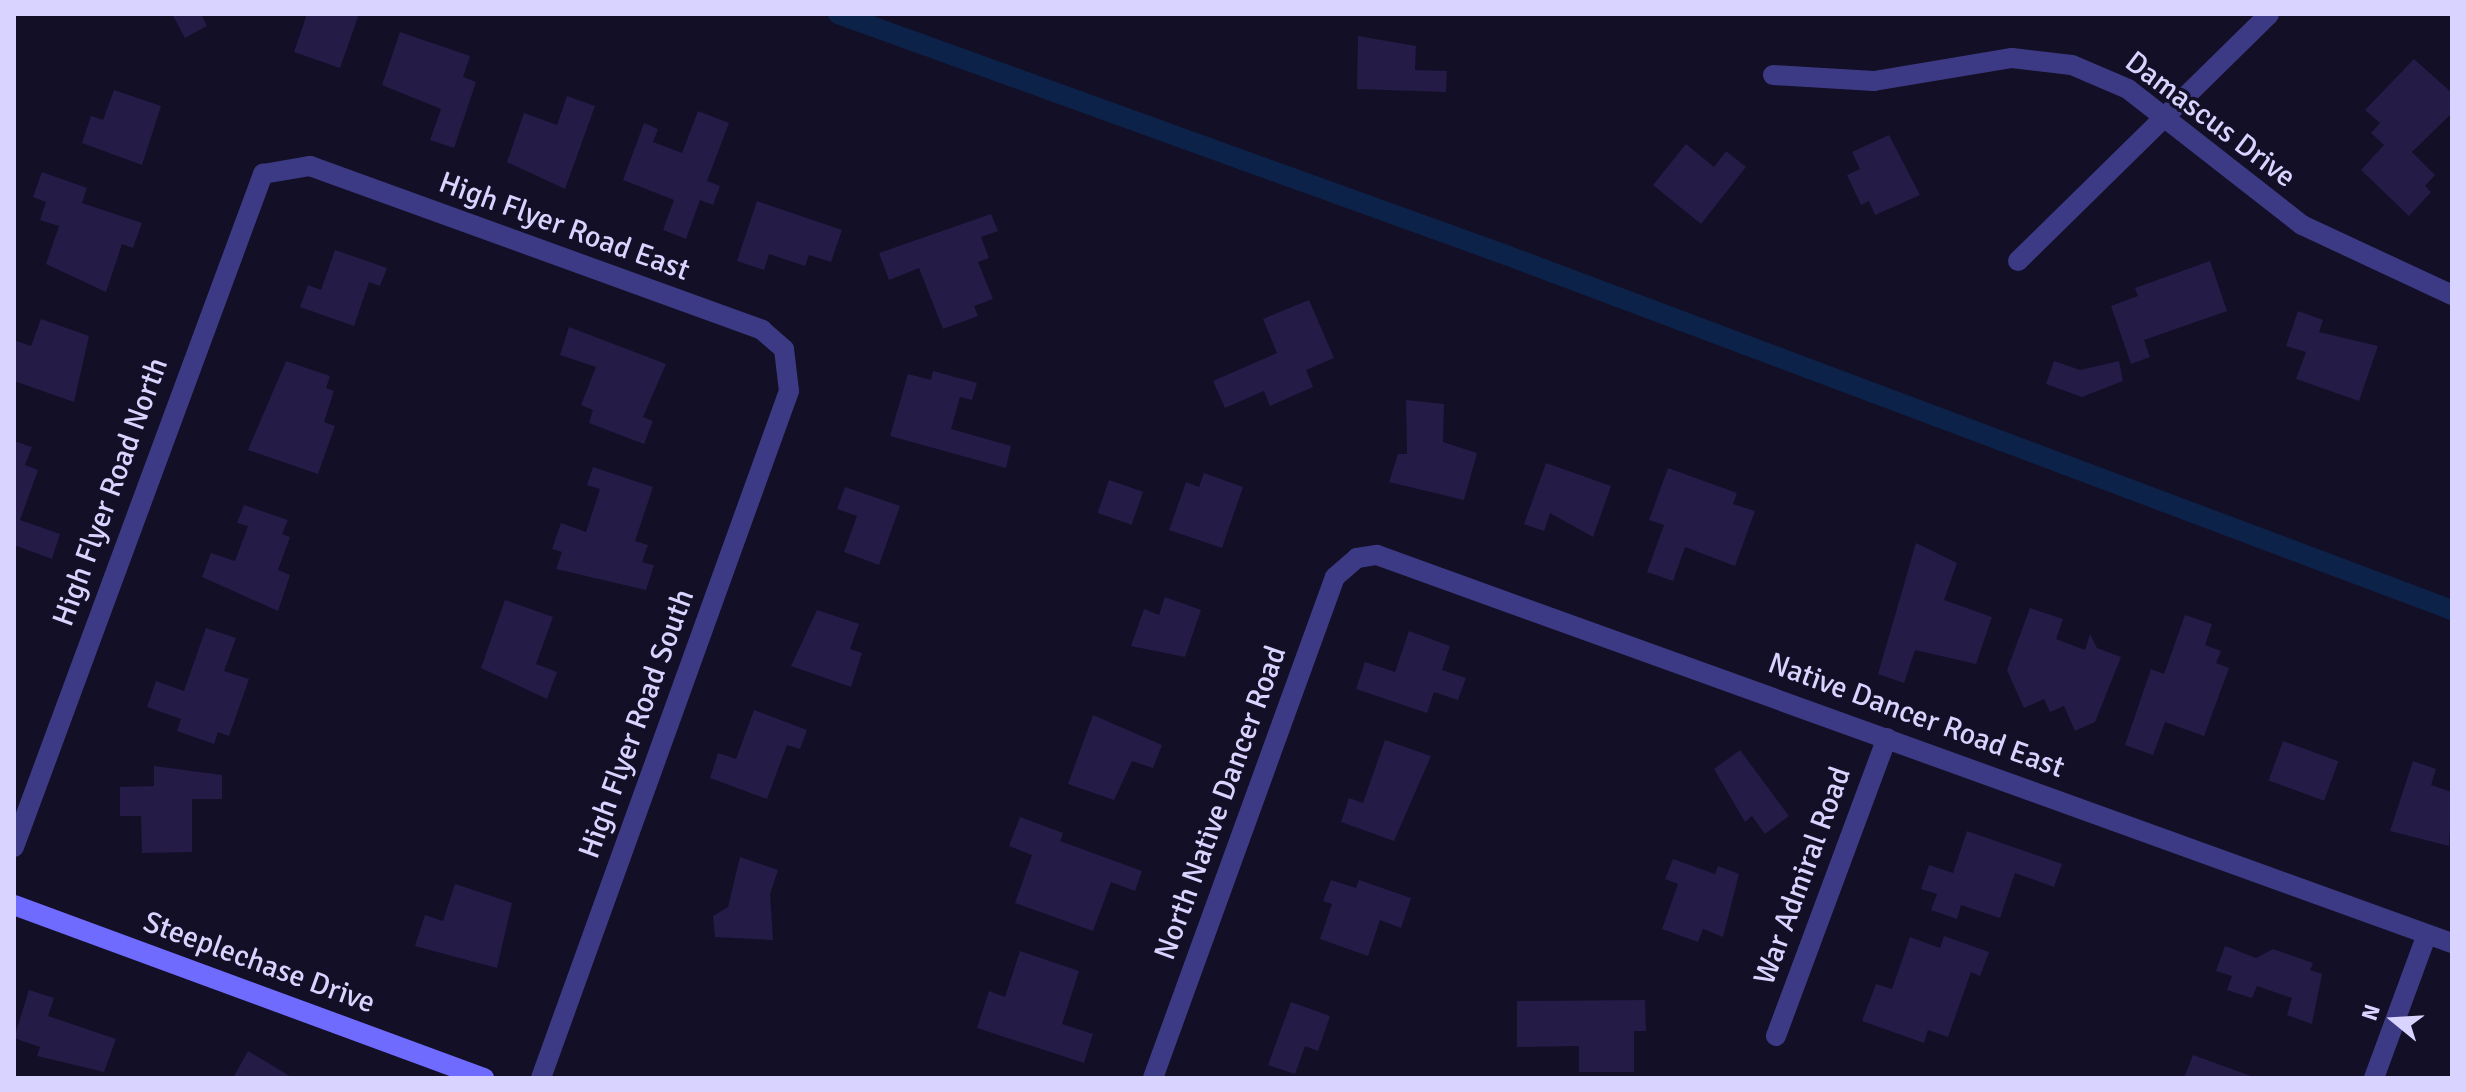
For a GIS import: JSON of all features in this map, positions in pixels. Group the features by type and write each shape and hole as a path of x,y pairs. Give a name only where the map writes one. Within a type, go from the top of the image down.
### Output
{"street":[{"path":"2018,261 2269,14"},
{"name":"Damascus Drive","path":"1773,75 1874,81 1982,62 2043,60 2101,76 2164,117 2302,225 2452,295"},
{"name":"High Flyer Road East","path":"276,167 310,166 762,330 784,349 789,391"},
{"name":"High Flyer Road North","path":"14,847 254,185 276,167"},
{"name":"High Flyer Road South","path":"541,1078 789,391"},
{"name":"Native Dancer Road East","path":"1357,558 1391,558 2452,943"},
{"name":"North Native Dancer Road","path":"1153,1078 1335,577 1357,558"},
{"name":"War Admiral Road","path":"1776,1036 1887,738"},
{"name":"Steeplechase Drive","path":"14,905 484,1078"},
{"path":"2374,1078 2427,934"}],"building":[{"path":"172,14 201,14 207,26 185,38"},
{"path":"307,14 359,14 340,68 294,52"},
{"path":"400,32 470,56 463,77 476,82 454,148 430,140 441,109 382,85"},
{"path":"1358,36 1416,46 1415,70 1447,71 1446,92 1357,89"},
{"path":"2414,59 2452,93 2452,113 2412,152 2435,175 2425,186 2431,192 2409,216 2361,170 2384,145 2371,133 2380,123 2365,110"},
{"path":"114,90 161,106 142,165 82,143 91,116 103,120"},
{"path":"567,96 595,106 565,189 507,162 524,113 557,125"},
{"path":"698,111 729,123 707,181 720,186 713,205 700,200 686,239 663,230 674,200 623,180 644,123 658,129 653,142 682,153"},
{"path":"1889,135 1920,195 1875,215 1869,201 1861,205 1847,175 1860,169 1852,152"},
{"path":"1686,144 1714,167 1726,151 1746,167 1701,224 1653,185"},
{"path":"42,172 87,188 82,203 142,223 133,248 122,244 106,292 46,264 59,226 40,220 46,202 33,197"},
{"path":"757,201 842,230 831,262 809,255 805,266 769,254 764,270 737,261"},
{"path":"991,214 998,231 981,237 989,258 978,262 993,299 974,306 978,316 943,329 919,268 889,280 879,253"},
{"path":"335,250 387,268 380,286 369,282 354,326 300,307 308,285 321,290"},
{"path":"2210,261 2227,311 2144,340 2150,357 2131,364 2111,306 2138,296 2135,288"},
{"path":"1309,300 1334,358 1306,370 1313,387 1270,406 1264,391 1225,408 1213,381 1277,353 1263,319"},
{"path":"2298,311 2323,320 2319,332 2378,346 2359,401 2296,379 2306,352 2286,346"},
{"path":"41,319 89,336 74,402 14,381 14,340 31,346"},
{"path":"569,327 666,364 643,417 653,421 644,444 589,423 593,410 581,405 596,367 560,355"},
{"path":"286,361 330,376 326,388 334,391 324,422 335,426 318,474 248,450"},
{"path":"2054,361 2080,370 2119,361 2123,381 2082,397 2046,384"},
{"path":"933,371 977,383 972,400 960,397 951,429 1011,446 1006,468 890,436 908,374 931,380"},
{"path":"1406,400 1444,404 1443,442 1477,453 1464,500 1389,482 1398,454 1407,454"},
{"path":"14,441 32,447 25,465 38,470 20,520 60,534 52,559 14,545"},
{"path":"1546,463 1611,486 1593,537 1550,513 1544,531 1524,524"},
{"path":"593,467 653,487 635,541 648,545 642,562 654,565 646,590 556,569 562,552 552,549 561,523 586,532 600,489 587,485"},
{"path":"1668,468 1737,493 1733,504 1755,511 1735,566 1685,547 1673,581 1647,572 1664,525 1649,520"},
{"path":"1204,473 1243,487 1222,548 1169,530 1186,482 1199,487"},
{"path":"1109,480 1143,492 1132,525 1098,513"},
{"path":"845,487 900,506 879,565 844,552 857,516 837,509"},
{"path":"244,505 288,520 282,534 290,537 278,570 290,575 278,611 202,577 211,553 235,561 248,526 237,523"},
{"path":"1916,543 1957,563 1944,600 1992,617 1976,664 1915,650 1904,683 1878,674"},
{"path":"1165,597 1201,610 1185,657 1131,646 1144,609 1159,615"},
{"path":"505,600 553,617 536,664 557,672 547,699 481,668"},
{"path":"2030,608 2063,619 2056,639 2085,650 2090,634 2097,648 2121,657 2095,722 2075,731 2064,706 2050,712 2044,699 2024,708 2007,670"},
{"path":"817,610 859,624 850,649 862,653 851,687 791,666"},
{"path":"2185,615 2212,624 2205,645 2221,651 2216,663 2229,668 2204,736 2165,722 2153,755 2125,745 2151,669 2164,674"},
{"path":"206,628 236,638 224,671 249,679 229,736 218,732 214,744 177,731 181,719 147,707 156,681 184,691"},
{"path":"1409,631 1450,646 1442,670 1466,678 1458,700 1434,692 1427,713 1356,689 1365,662 1395,672"},
{"path":"754,710 807,730 800,749 787,745 767,799 710,778 718,753 736,759"},
{"path":"1093,715 1162,745 1153,768 1132,761 1114,800 1068,784"},
{"path":"1385,740 1431,756 1394,841 1341,822 1349,798 1363,803"},
{"path":"2283,741 2338,761 2324,801 2269,780"},
{"path":"1740,750 1789,816 1765,834 1752,816 1745,822 1714,769"},
{"path":"2413,761 2436,769 2431,785 2452,792 2449,846 2390,831"},
{"path":"154,766 222,775 222,799 192,799 192,852 142,853 141,816 120,816 120,787 154,786"},
{"path":"1020,817 1063,833 1060,841 1142,871 1135,891 1111,882 1093,931 1015,903 1032,855 1009,846"},
{"path":"1967,831 2062,864 2054,887 2015,873 2000,918 1961,905 1957,919 1931,910 1937,894 1921,889 1929,865 1953,873"},
{"path":"740,857 778,870 770,894 773,940 715,937 713,916 728,907"},
{"path":"1673,859 1715,874 1718,866 1739,874 1723,937 1703,929 1698,942 1662,929 1678,884 1665,879"},
{"path":"1331,880 1356,888 1359,880 1411,898 1401,928 1380,920 1368,956 1320,939 1332,904 1323,901"},
{"path":"455,884 512,903 497,968 415,946 425,915 443,921"},
{"path":"1944,936 1989,952 1980,976 1971,972 1948,1037 1928,1030 1924,1043 1862,1021 1876,984 1892,989 1910,937 1940,948"},
{"path":"2225,946 2256,958 2273,949 2313,963 2310,970 2322,974 2312,1024 2287,1015 2292,998 2257,986 2252,998 2227,990 2232,976 2216,971"},
{"path":"1020,951 1079,971 1062,1024 1093,1034 1084,1063 977,1028 989,991 1005,997"},
{"path":"29,990 54,998 48,1016 116,1039 104,1072 37,1056 40,1047 14,1038"},
{"path":"1645,1000 1646,1031 1634,1031 1634,1072 1579,1072 1579,1046 1517,1047 1517,1001"},
{"path":"1291,1002 1330,1016 1318,1051 1305,1046 1295,1074 1268,1065"},
{"path":"248,1051 293,1078 233,1078"},
{"path":"2193,1055 2251,1076 2251,1078 2184,1078"}],"waterway":[{"path":"838,14 1506,255 2452,610"}]}
